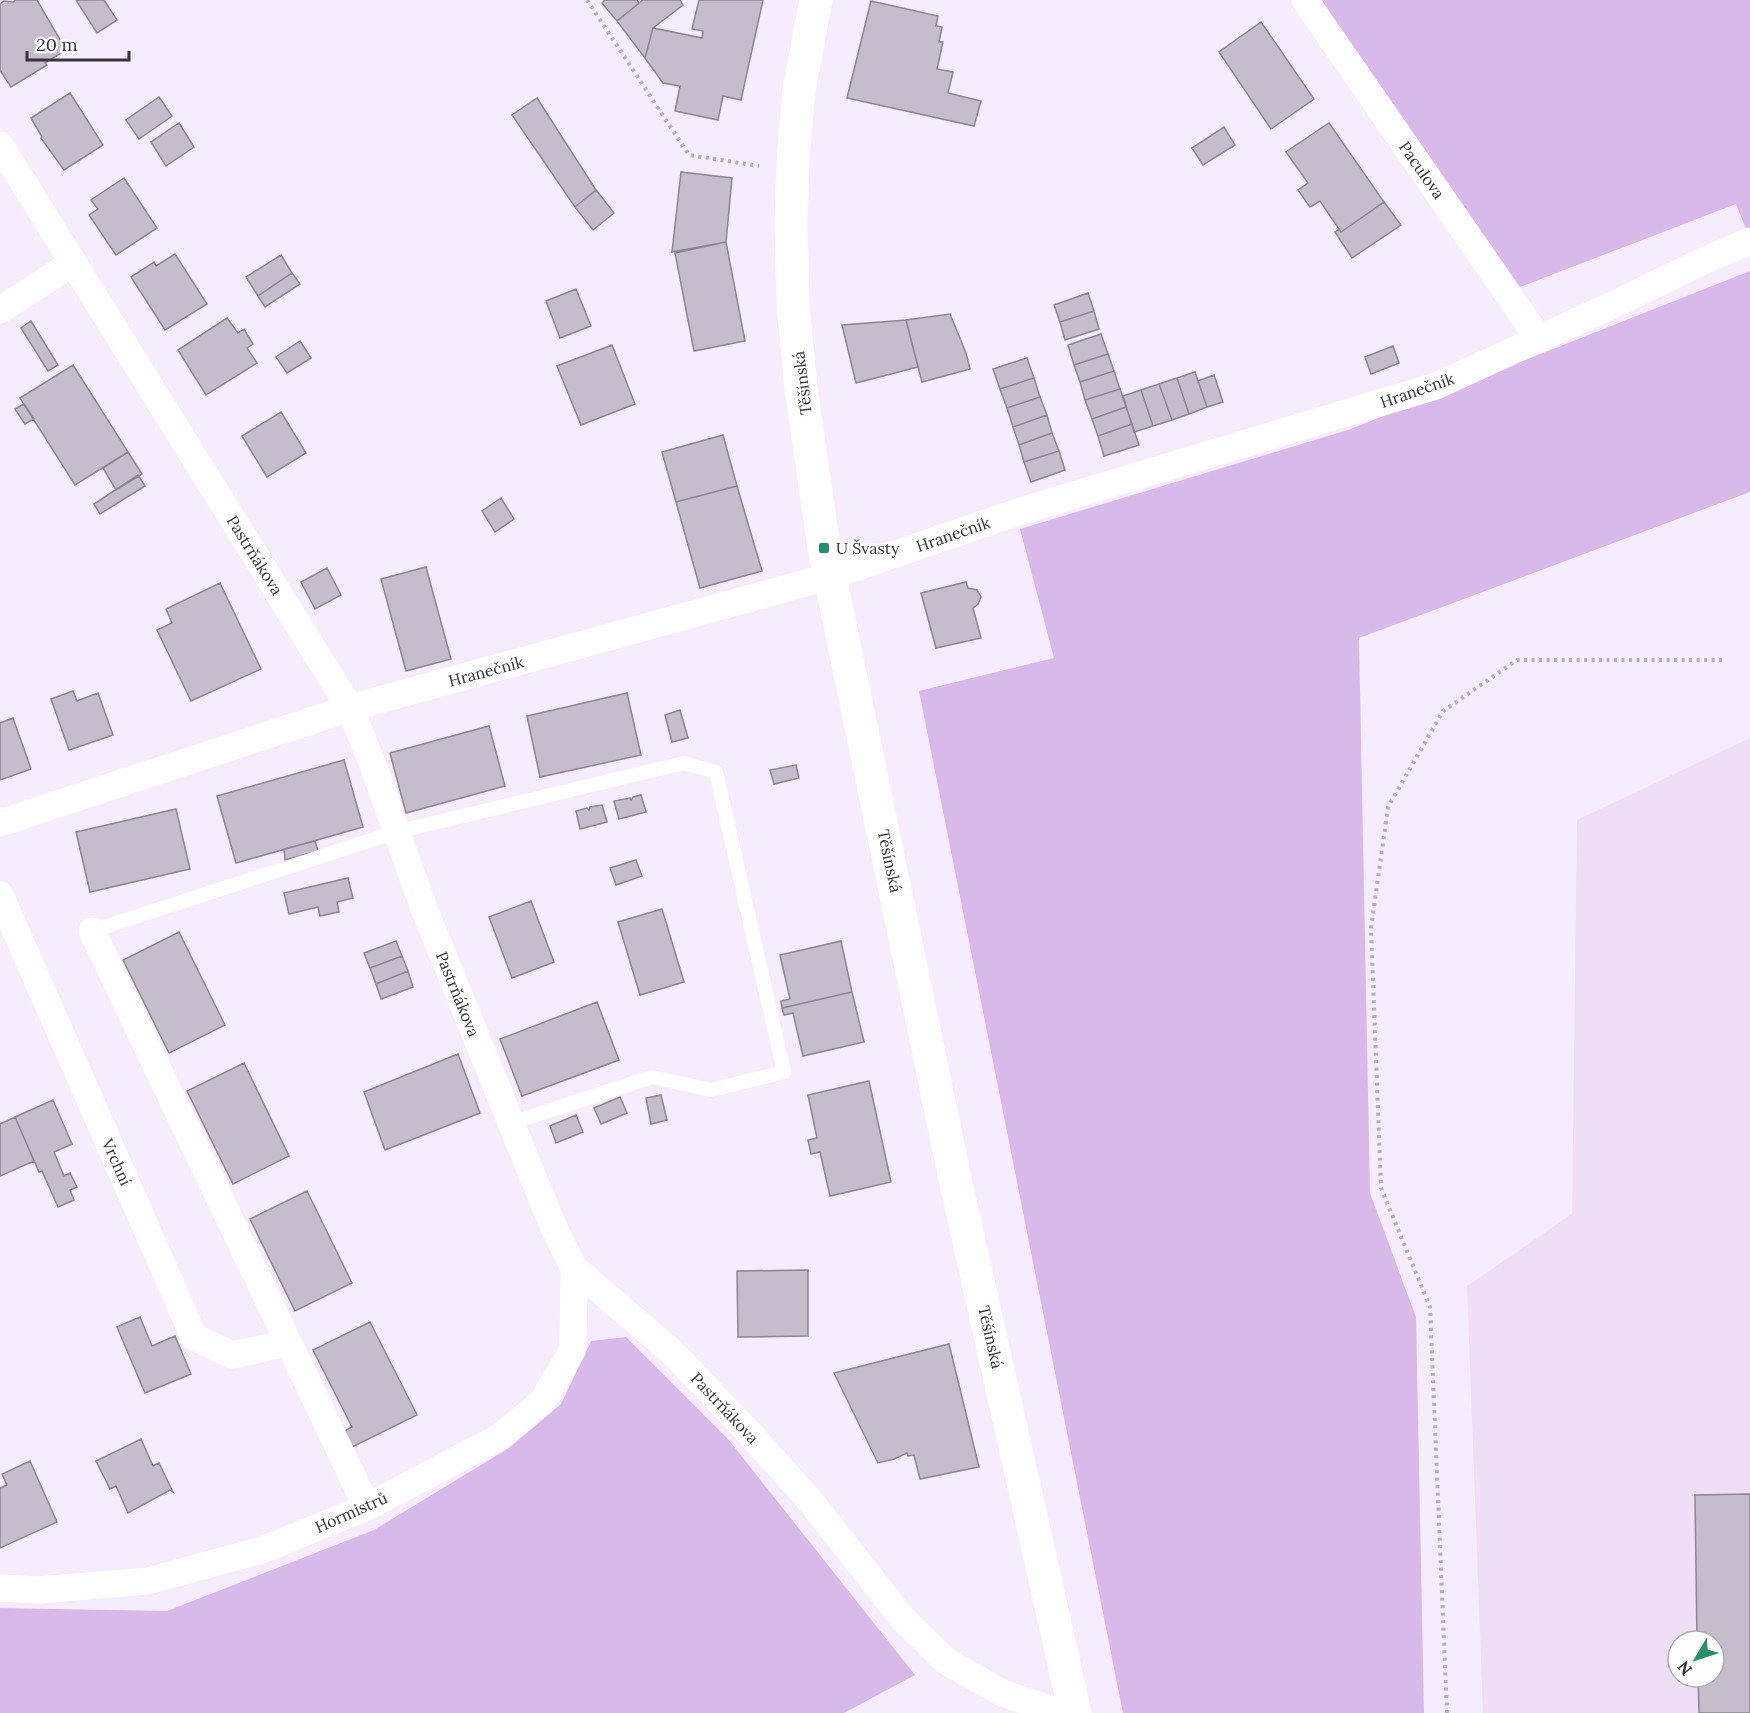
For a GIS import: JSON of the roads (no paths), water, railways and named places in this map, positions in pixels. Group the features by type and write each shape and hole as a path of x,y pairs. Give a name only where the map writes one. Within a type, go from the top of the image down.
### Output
{"main road":[{"name":"Těšínská","path":"816,0 798,90 791,224 793,306 801,388 824,548 955,1179 1076,1713"}],"street":[{"name":"Paculova","path":"1305,0 1539,339"},
{"name":"Pastrňákova","path":"0,145 350,708 423,906 553,1226 574,1268 672,1352 752,1436 811,1502 903,1619 946,1661 1002,1693 1062,1713"},
{"name":"Hranečník","path":"0,823 350,708 831,576 1024,510 1436,386 1750,241"},
{"path":"0,310 73,263"},
{"name":"Vrchní","path":"0,895 194,1337 232,1355 288,1343"},
{"path":"92,931 367,1506"},
{"name":"Hormistrů","path":"0,1588 39,1590 148,1581 262,1550 367,1506 500,1437 543,1401 573,1348 574,1268"}],"lane":[{"path":"92,931 396,832 684,763 716,772 783,1072 711,1090 652,1077 511,1123"}],"place":[{"name":"U Švasty","path":"824,548"}]}
